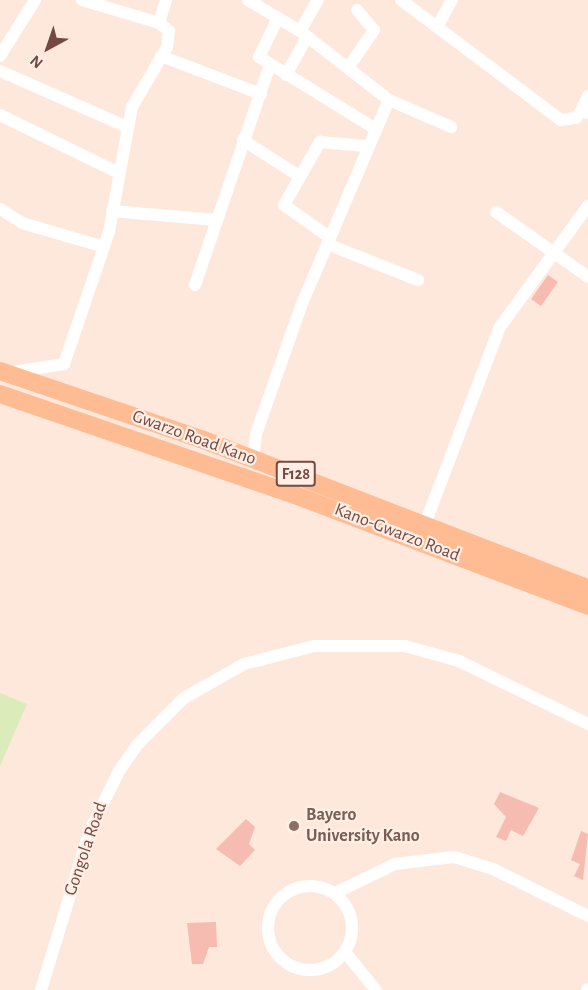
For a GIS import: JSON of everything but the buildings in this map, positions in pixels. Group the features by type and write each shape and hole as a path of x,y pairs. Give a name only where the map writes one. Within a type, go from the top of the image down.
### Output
{"main road":[{"name":"Gwarzo Road Kano","path":"2,372 253,459 588,588"},
{"name":"Kano-Gwarzo Road","path":"0,394 276,488 588,606"}],"street":[{"path":"0,56 35,0"},
{"path":"2,372 64,364 104,247 127,127 169,37 159,23 82,0"},
{"path":"159,23 166,0"},
{"path":"248,0 303,34 389,100 451,128"},
{"path":"286,75 318,0"},
{"path":"401,0 561,120 576,118 584,112 588,96"},
{"path":"436,27 452,0"},
{"path":"348,68 374,30 357,10"},
{"path":"278,20 259,55 270,65 374,128"},
{"path":"160,56 261,94"},
{"path":"195,285 270,65"},
{"path":"0,71 127,127"},
{"path":"253,459 256,435 328,241 366,146 389,100"},
{"path":"0,115 119,173"},
{"path":"243,140 299,176"},
{"path":"366,146 320,142 284,205 328,241 417,280"},
{"path":"0,209 22,223 104,247"},
{"path":"112,211 217,220"},
{"path":"496,212 551,254 588,277"},
{"path":"425,524 492,343 551,254 586,213"},
{"name":"Gongola Road","path":"41,990 90,830 119,771 137,745 184,698 244,664 314,646 405,646 459,661 588,724"},
{"path":"335,893 352,927 345,952 322,968 294,967 282,959 268,935 273,908 293,889 307,886 335,893 395,864 454,858 493,869 588,916"},
{"path":"345,952 376,990"}],"green space":[{"path":"0,693 27,704 0,766"}],"place":[{"name":"Bayero University Kano","path":"294,826"}]}
